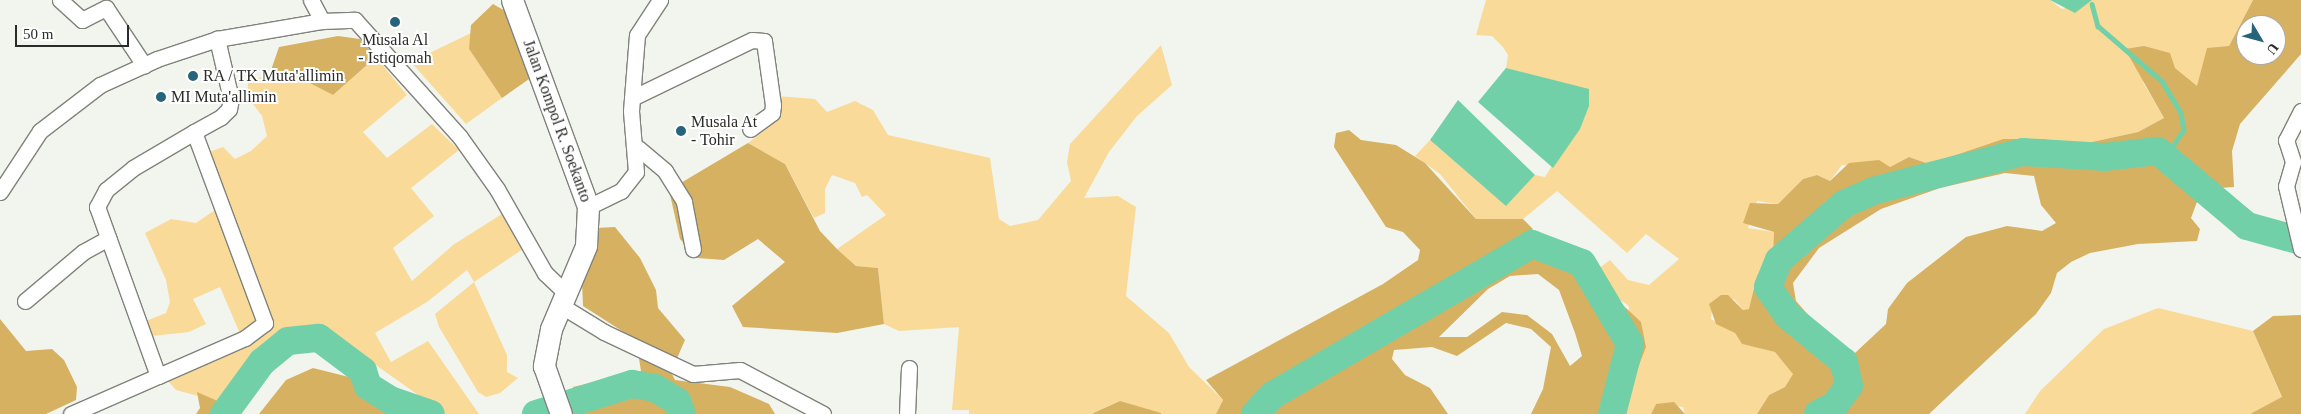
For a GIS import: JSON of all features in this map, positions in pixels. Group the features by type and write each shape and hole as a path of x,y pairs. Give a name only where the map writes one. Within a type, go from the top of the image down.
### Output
{"main road":[{"name":"Jalan Kompol R. Soekanto","path":"512,0 588,207 586,246 562,298 544,366 549,388 561,414"}],"street":[{"path":"60,0 82,20 105,7 144,65"},
{"path":"311,0 322,21"},
{"path":"588,207 632,181 638,148 632,98 637,35 660,0"},
{"path":"0,192 40,131 72,102 144,65 164,51 217,39 322,21 358,21 422,89 497,189 545,273 562,298 604,332 693,374 740,370 823,414"},
{"path":"158,376 97,207 106,190 133,168 221,117 232,99 217,39"},
{"path":"632,98 752,40 764,41 773,105 772,113 750,129"},
{"path":"2301,111 2286,140 2293,162 2286,186 2291,215 2301,249"},
{"path":"71,414 245,338 265,323 194,132"},
{"path":"638,148 676,188 684,202 693,249"},
{"path":"25,301 83,252 108,238"},
{"path":"907,414 909,368"}],"shaded area":[{"path":"1486,0 2050,0 2062,9 2092,0 2253,0 2245,15 2236,15 2236,33 2229,46 2197,87 2175,68 2143,82 2164,118 2138,132 2064,148 2045,139 2003,139 1929,164 1909,157 1890,167 1842,165 1830,181 1817,175 1803,179 1778,204 1757,201 1748,228 1774,232 1773,252 1757,276 1750,309 1743,310 1734,299 1712,309 1711,319 1735,333 1742,344 1775,352 1786,361 1793,374 1785,387 1769,395 1757,414 1685,414 1683,407 1656,404 1651,414 1620,414 1629,306 1611,294 1598,269 1610,260 1628,280 1649,285 1679,259 1646,234 1627,253 1557,191 1523,219 1476,219 1440,174 1415,156 1430,140 1506,205 1535,175 1545,177 1589,106 1566,84 1506,68 1508,55 1503,47 1492,36 1476,35"},
{"path":"2050,0 2092,0 2075,13"},
{"path":"2253,0 2301,0 2301,54 2240,124 2232,151 2234,187 2219,188 2207,175 2191,218 2200,229 2197,241 2138,244 2090,253 2071,262 2057,273 2051,293 2036,314 1929,414 1757,414 1769,395 1785,387 1793,374 1775,352 1742,344 1735,333 1716,324 1709,304 1721,295 1728,295 1743,310 1749,309 1757,276 1773,252 1774,232 1743,223 1750,203 1778,204 1803,179 1817,175 1830,181 1849,163 1879,160 1890,167 1909,157 1929,164 2003,139 2045,139 2064,148 2138,132 2164,118 2125,49 2144,46 2170,53 2175,68 2197,86 2207,48 2229,46 2236,33 2236,65 2286,65 2286,15 2245,15","holes":["2005,173 2034,176 2041,205 2056,223 2042,231 2007,226 1966,237 1907,283 1888,309 1886,324 1855,353 1832,342 1796,301 1793,283 1819,248 1881,209 1940,188"]},
{"path":"493,4 507,12 532,77 502,98 469,49 471,25"},
{"path":"471,33 469,49 502,98 466,124 411,62"},
{"path":"338,36 360,39 376,57 333,95 292,74 270,73 279,47"},
{"path":"1161,45 1172,85 1137,116 1109,152 1084,198 1118,196 1136,207 1126,296 1169,333 1189,367 1223,400 1216,414 1161,414 1120,401 1090,414 969,414 969,410 952,410 959,327 899,331 884,324 878,268 856,266 837,249 886,215 867,195 862,197 855,183 832,175 825,189 825,213 814,218 785,164 748,143 770,126 778,113 777,96 815,99 827,112 855,101 873,110 888,135 990,158 999,219 1010,226 1038,220 1071,181 1067,162 1070,144"},
{"path":"376,57 407,95 363,132 387,158 432,124 459,150 411,188 434,216 393,248 412,281 453,245 505,212 523,249 474,282 467,270 427,302 375,333 391,362 428,341 479,414 445,414 363,356 311,329 259,348 220,402 176,390 167,380 233,351 241,336 220,287 193,299 206,324 189,332 152,336 146,321 166,313 170,302 166,280 145,233 171,219 196,223 228,201 212,174 209,152 223,147 235,159 251,151 267,136 262,116 247,96 248,83 270,73 292,74 333,95"},
{"path":"1506,68 1589,89 1589,106 1580,129 1553,168 1478,102"},
{"path":"1458,100 1535,175 1506,206 1430,140"},
{"path":"1349,130 1361,140 1396,145 1425,163 1476,219 1523,219 1533,229 1529,235 1583,256 1598,269 1611,294 1641,322 1646,347 1620,414 1531,414 1543,389 1551,347 1531,329 1506,323 1457,356 1432,347 1394,350 1392,359 1405,375 1430,388 1448,414 1216,414 1223,400 1206,380 1383,284 1418,260 1420,250 1403,232 1386,227 1334,147 1336,133","holes":["1538,274 1559,290 1582,356 1570,366 1552,334 1527,315 1502,312 1467,337 1439,337 1488,289 1510,276"]},
{"path":"748,143 785,164 820,231 837,249 856,266 878,268 884,324 837,333 743,327 732,306 785,262 758,239 724,260 697,258 680,239 669,190"},
{"path":"615,227 640,258 656,290 658,308 685,340 671,372 675,380 730,387 769,404 775,414 582,414 573,387 641,371 636,340 583,306 582,282 595,228"},
{"path":"474,282 507,355 507,372 518,378 500,393 486,397 478,392 439,327 435,314"},
{"path":"2158,308 2253,331 2282,398 2250,414 2025,414 2040,391 2104,329"},
{"path":"2301,315 2301,414 2250,414 2282,397 2253,331 2273,316"},
{"path":"0,319 26,351 52,349 64,360 77,387 76,400 46,414 0,414"},
{"path":"313,368 349,377 397,414 259,414 286,380"},
{"path":"197,392 220,402 216,414 196,414 200,408"},
{"path":"1120,401 1161,413 1161,414 1091,414"},
{"path":"1674,402 1685,414 1651,414 1656,404"}],"waterway":[{"path":"2092,4 2098,26 2162,81 2181,113 2184,130 2166,157"},
{"path":"1818,414 1835,405 1849,386 1844,362 1788,316 1768,287 1779,260 1844,204 1873,191 2023,152 2105,157 2158,151 2247,226 2301,241"},
{"path":"1255,414 1273,395 1532,244 1582,263 1630,344 1612,414"},
{"path":"224,414 262,362 288,341 319,338 363,371 368,386 390,400 431,414"},
{"path":"536,414 632,384 655,388 677,401 682,414"}],"place":[{"name":"Musala Al - Istiqomah","path":"395,22"},
{"name":"RA / TK Muta'allimin","path":"193,76"},
{"name":"MI Muta'allimin","path":"161,97"},
{"name":"Musala At - Tohir","path":"681,131"}]}
